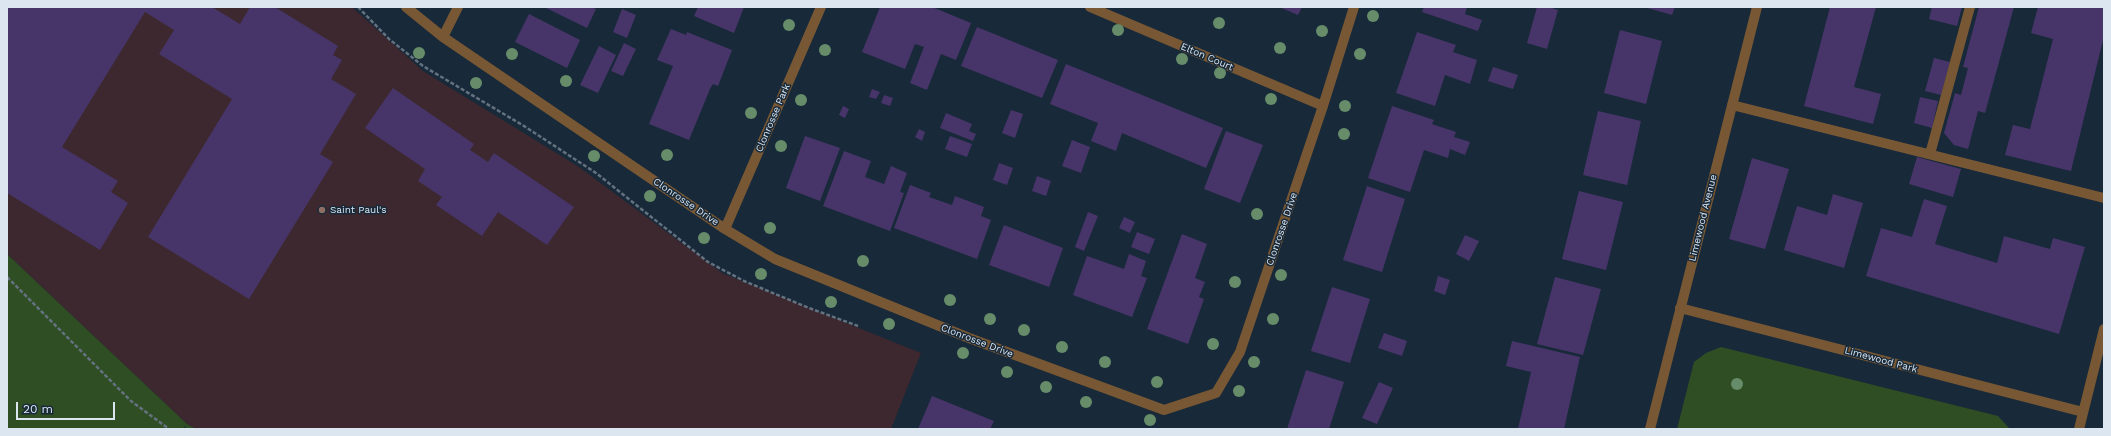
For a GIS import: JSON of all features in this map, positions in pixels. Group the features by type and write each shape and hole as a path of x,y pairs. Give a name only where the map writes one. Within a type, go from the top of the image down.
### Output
{"street":[{"name":"Clonrosse Drive","path":"406,7 444,37 725,229 774,259 969,338 1164,410 1216,393 1240,352 1323,106 1354,7"},
{"path":"444,37 458,7"},
{"name":"Clonrosse Park","path":"725,229 821,7"},
{"name":"Elton Court","path":"1090,7 1323,106"},
{"name":"Limewood Avenue","path":"1650,429 1757,7"},
{"path":"1930,154 1970,7"},
{"path":"1732,105 2104,198"},
{"name":"Limewood Park","path":"1680,308 2083,412"},
{"path":"2079,429 2104,329"}],"path":[{"path":"358,7 390,39 423,66 524,126 596,173 708,262 744,281 809,308 858,326"},
{"path":"7,277 131,401 169,429"}],"shaded area":[{"name":"Saint Paul's","path":"7,7 352,7 423,71 579,167 722,273 921,353 891,429 196,429 187,424 7,254"}],"green space":[{"path":"7,254 187,424 196,429 185,429 186,425 183,429 7,429"},
{"path":"1721,347 1998,416 2010,429 1677,429 1694,362 1706,353"}],"building":[{"name":"Saint Paul's","path":"9,7 212,7 240,24 250,7 275,7 338,46 333,55 342,60 331,79 356,94 320,154 333,162 249,299 148,237 232,99 159,54 174,30 145,12 62,147 118,181 111,192 128,203 100,250 7,193 7,11"},
{"path":"544,7 591,7 596,9 587,28"},
{"path":"698,7 744,7 734,33 694,16"},
{"path":"880,7 932,7 971,23 956,60 941,54 927,90 910,83 924,47 915,44 905,69 862,52"},
{"path":"1279,7 1302,7 1298,15"},
{"path":"1424,7 1467,7 1465,14 1482,20 1478,31 1422,12"},
{"path":"1537,7 1549,7 1558,10 1547,49 1527,43"},
{"path":"1644,7 1675,7 1672,15"},
{"path":"1830,7 1876,7 1854,87 1881,94 1873,124 1804,106"},
{"path":"1932,7 1962,7 1957,26 1929,19"},
{"path":"1979,7 2014,7 1985,113 1978,111 1968,149 1954,145 1944,133 1955,93 1961,95 1968,68 1963,67"},
{"path":"2038,7 2104,7 2104,36 2071,171 2005,155 2013,125 2030,129 2053,39 2031,33"},
{"path":"622,9 636,15 627,38 613,32"},
{"path":"529,14 580,40 567,68 515,42"},
{"path":"977,27 1058,60 1042,98 961,66"},
{"path":"671,29 686,35 687,32 732,50 718,86 713,84 710,89 689,140 649,124 673,66 657,60"},
{"path":"1620,30 1662,41 1646,104 1604,93"},
{"path":"1417,32 1456,45 1453,52 1477,60 1470,84 1445,75 1435,106 1396,93"},
{"path":"624,43 636,49 623,76 611,71"},
{"path":"599,46 616,55 598,93 580,85"},
{"path":"1934,58 1950,62 1941,95 1925,91"},
{"path":"1066,64 1223,128 1206,168 1122,133 1116,151 1091,141 1098,123 1050,104"},
{"path":"1493,67 1518,75 1513,89 1488,81"},
{"path":"393,88 474,144 470,150 488,162 494,153 574,207 547,245 498,212 482,236 436,205 442,197 418,181 425,169 365,128"},
{"path":"872,89 880,92 876,99 869,97"},
{"path":"884,95 893,98 890,106 881,103"},
{"path":"1920,97 1938,101 1932,128 1914,123"},
{"path":"843,106 849,109 845,118 839,115"},
{"path":"1392,106 1434,120 1432,124 1456,132 1454,137 1470,142 1465,155 1450,149 1448,158 1424,150 1410,192 1368,178"},
{"path":"1011,110 1023,114 1015,138 1002,133"},
{"path":"1598,111 1641,121 1627,185 1583,175"},
{"path":"946,113 972,124 969,131 976,134 973,141 940,128"},
{"path":"919,129 925,132 922,141 915,137"},
{"path":"1226,131 1263,145 1240,203 1204,189"},
{"path":"805,136 840,148 820,201 786,188"},
{"path":"950,136 972,144 967,157 945,149"},
{"path":"1072,140 1090,147 1081,173 1062,166"},
{"path":"844,151 871,161 865,177 884,184 891,166 907,173 900,192 904,193 890,231 823,206"},
{"path":"1917,157 1961,169 1953,197 1909,184"},
{"path":"1752,158 1789,169 1765,249 1729,239"},
{"path":"999,163 1013,168 1007,185 993,180"},
{"path":"1037,176 1051,181 1046,196 1032,191"},
{"path":"910,185 931,193 929,197 952,205 955,196 984,207 981,216 991,220 977,259 894,228"},
{"path":"1367,186 1405,199 1382,272 1343,260"},
{"path":"1579,191 1623,202 1606,270 1562,259"},
{"path":"1833,194 1863,203 1844,268 1784,250 1797,206 1827,215"},
{"path":"1924,199 1947,206 1935,244 1997,263 2004,236 2050,249 2053,238 2085,247 2059,334 1866,276 1881,228 1912,237"},
{"path":"1088,212 1098,216 1084,251 1075,247"},
{"path":"1124,217 1135,222 1130,233 1119,228"},
{"path":"1004,225 1063,248 1049,287 989,265"},
{"path":"1137,232 1155,239 1149,254 1131,247"},
{"path":"1182,234 1207,244 1195,278 1205,282 1199,297 1204,299 1188,344 1147,329"},
{"path":"1465,235 1479,241 1469,261 1456,254"},
{"path":"1129,254 1146,261 1141,276 1147,278 1132,317 1073,295 1087,256 1124,269"},
{"path":"1438,276 1450,280 1445,295 1434,291"},
{"path":"1555,277 1601,289 1583,355 1537,344"},
{"path":"1332,287 1370,299 1350,363 1311,351"},
{"path":"1384,333 1407,341 1402,356 1378,348"},
{"path":"1512,341 1580,357 1564,429 1518,429 1531,372 1506,366"},
{"path":"1306,370 1344,382 1329,429 1287,429"},
{"path":"1379,382 1393,388 1377,424 1362,418"},
{"path":"932,396 994,421 990,429 918,429"}],"place":[{"name":"Saint Paul's","path":"322,210"}]}
